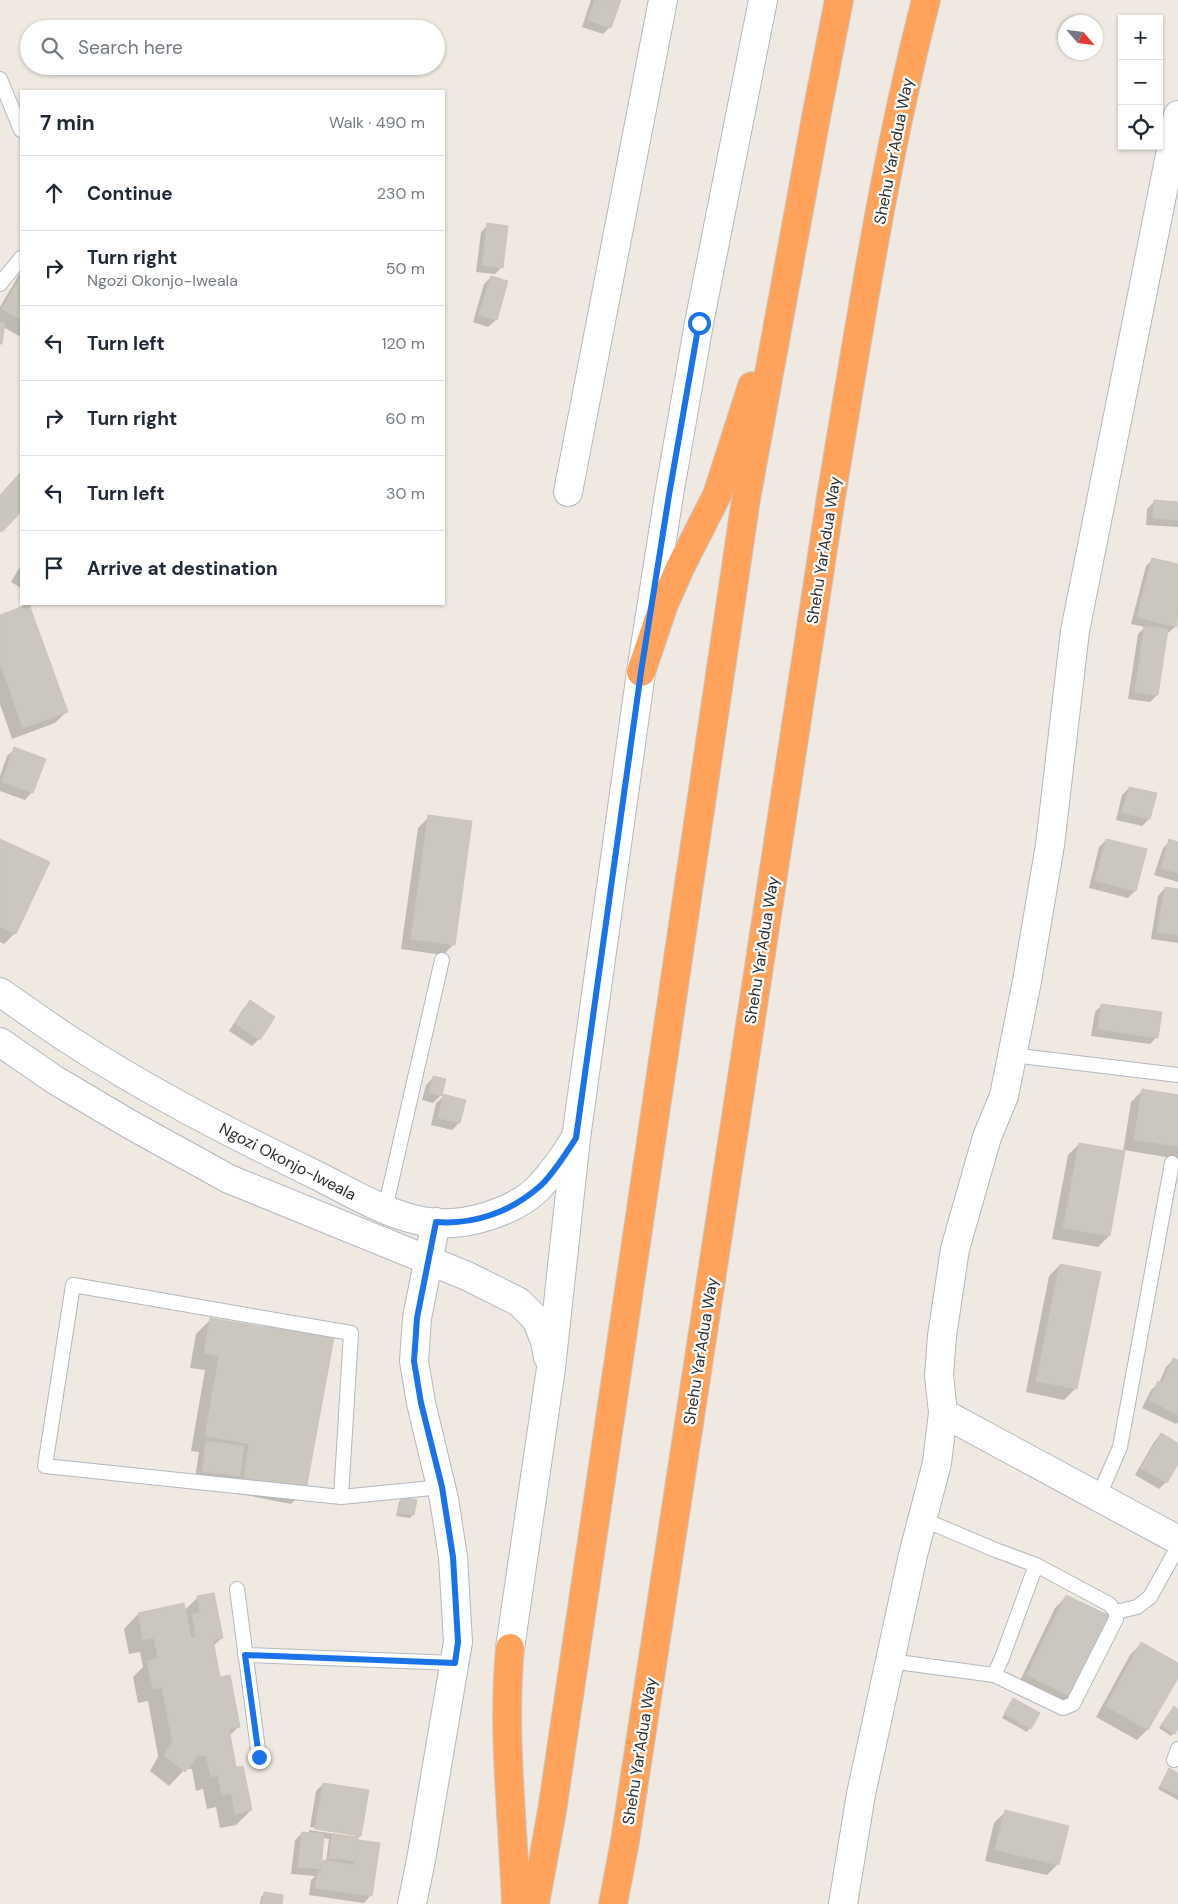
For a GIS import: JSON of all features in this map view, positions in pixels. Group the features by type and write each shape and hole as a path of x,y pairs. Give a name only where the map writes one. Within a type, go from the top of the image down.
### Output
{"highway":[{"path":"535,1904 555,1792 746,499 816,112 839,0"},
{"name":"Shehu Yar'Adua Way","path":"613,1904 625,1842 830,497 867,278 911,58 926,0"},
{"path":"641,672 664,604 717,495 780,307"},
{"path":"510,1648 508,1673 508,1756 516,1904"}],"street":[{"path":"568,492 663,0"},
{"path":"510,1648 551,1368 576,1138 641,672 699,323 763,0"},
{"path":"843,1904 861,1794 936,1463 943,1413 939,1375 942,1336 955,1249 987,1137 1004,1096 1028,981 1050,845 1075,631 1178,115"},
{"name":"Ngozi Okonjo-Iweala","path":"0,992 70,1040 168,1099 246,1141 385,1209 420,1220 453,1223 485,1218 515,1205 540,1186 576,1138"},
{"path":"0,1042 64,1085 131,1125 229,1179 467,1276 519,1302 536,1319 545,1340 551,1368"},
{"path":"412,1904 458,1642 453,1557 442,1487 421,1403 414,1361 417,1318 436,1222"},
{"path":"943,1413 1178,1540"}],"lane":[{"path":"0,79 20,128"},
{"path":"0,284 20,259"},
{"path":"385,1209 442,960"},
{"path":"1012,1055 1178,1075"},
{"path":"1098,1498 1120,1447 1172,1163"},
{"path":"341,1497 351,1332 73,1285 45,1466 341,1497 442,1487"},
{"path":"890,1661 994,1675 1063,1708 1073,1704 1116,1619 1116,1612 1109,1604 1036,1565 922,1519"},
{"path":"1116,1612 1137,1607 1150,1597 1178,1547"},
{"path":"994,1675 1036,1565"},
{"path":"237,1589 259,1757"},
{"path":"245,1655 455,1663"}],"building":[{"path":"595,0 621,0 611,28 588,20"},
{"path":"487,223 508,226 503,268 482,265"},
{"path":"491,276 508,281 497,320 479,315"},
{"path":"20,279 20,319 2,309"},
{"path":"0,322 5,323 2,344 0,344"},
{"path":"19,474 20,513 2,532 0,531 0,495"},
{"path":"1154,500 1178,502 1178,520 1153,518"},
{"path":"1152,558 1178,564 1177,627 1137,617"},
{"path":"29,605 68,712 23,728 0,663 0,615"},
{"path":"1144,626 1168,629 1158,695 1135,692"},
{"path":"14,747 46,759 33,793 2,782"},
{"path":"1129,787 1157,793 1150,819 1122,813"},
{"path":"428,815 472,821 455,945 411,939"},
{"path":"0,839 50,862 16,934 0,927"},
{"path":"1106,839 1147,849 1136,891 1095,881"},
{"path":"1169,839 1178,842 1178,873 1161,868"},
{"path":"1165,887 1178,889 1178,935 1157,932"},
{"path":"250,1000 275,1017 260,1040 235,1023"},
{"path":"1101,1004 1162,1012 1158,1038 1098,1029"},
{"path":"433,1076 446,1079 442,1094 466,1100 460,1123 438,1118 443,1096 429,1093"},
{"path":"1142,1089 1178,1095 1178,1146 1134,1140"},
{"path":"1079,1143 1125,1151 1110,1236 1063,1228"},
{"path":"1060,1264 1101,1272 1077,1389 1036,1381"},
{"path":"210,1318 334,1337 306,1490 244,1478 249,1444 205,1436 219,1356 204,1353"},
{"path":"1173,1358 1178,1360 1178,1415 1149,1400 1158,1381 1162,1383"},
{"path":"1161,1433 1178,1443 1178,1464 1167,1483 1141,1468"},
{"path":"206,1441 244,1446 240,1476 202,1471"},
{"path":"402,1497 417,1500 414,1515 398,1513"},
{"path":"214,1593 223,1638 213,1640 220,1677 230,1675 240,1727 229,1729 236,1767 243,1766 252,1810 235,1814 231,1793 222,1795 218,1775 211,1777 206,1755 198,1756 185,1772 164,1755 172,1741 171,1735 162,1687 153,1689 147,1661 158,1658 154,1638 143,1640 138,1613 184,1603 191,1638 196,1637 192,1614 200,1613 197,1596"},
{"path":"1066,1595 1114,1618 1075,1699 1027,1675"},
{"path":"1141,1642 1178,1663 1178,1678 1148,1730 1106,1706"},
{"path":"1013,1698 1040,1713 1031,1729 1004,1714"},
{"path":"1174,1706 1178,1709 1178,1729 1175,1734 1161,1725"},
{"path":"1169,1768 1178,1773 1178,1795 1160,1786"},
{"path":"323,1783 369,1790 361,1836 315,1829"},
{"path":"1005,1810 1069,1826 1059,1865 995,1850"},
{"path":"302,1832 324,1834 321,1869 298,1867"},
{"path":"332,1834 358,1837 355,1861 329,1858"},
{"path":"358,1840 380,1843 372,1896 315,1888 318,1871 322,1872 323,1860 355,1865"},
{"path":"264,1892 283,1895 282,1904 262,1904"}],"route":[{"path":"259,1757 245,1655 455,1663 458,1642 453,1557 442,1487 421,1403 414,1361 417,1318 427,1260 436,1222 453,1223 485,1218 515,1205 540,1186 566,1154 576,1138 641,672 699,323"}]}
